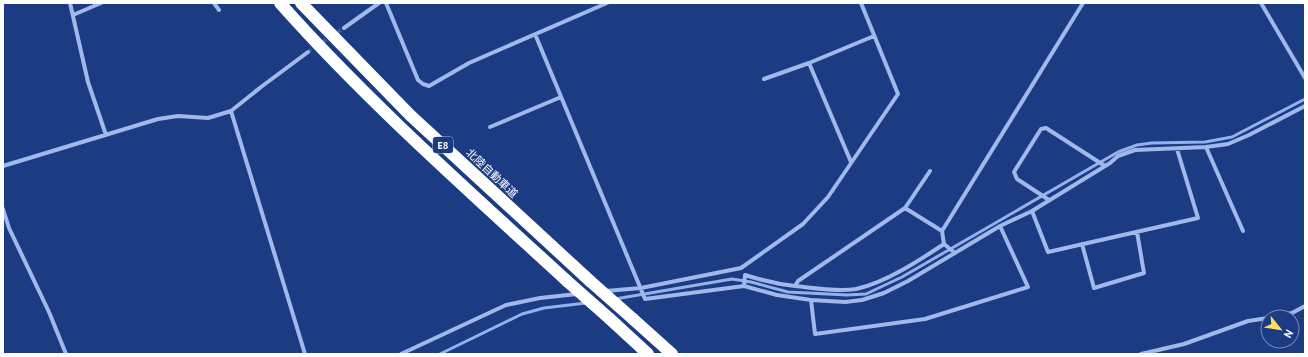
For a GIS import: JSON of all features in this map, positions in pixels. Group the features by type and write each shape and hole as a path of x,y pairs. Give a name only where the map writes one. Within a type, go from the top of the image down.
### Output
{"highway":[{"name":"E8","path":"280,3 337,64 397,124 648,354"},
{"name":"北陸自動車道","path":"301,3 410,115 592,287 672,354"}],"street":[{"path":"70,3 88,82 106,135"},
{"path":"73,15 101,3"},
{"path":"214,3 219,10"},
{"path":"344,28 379,3"},
{"path":"386,3 418,80 423,84 430,86 469,63 606,3"},
{"path":"592,287 641,288 741,268 803,224 828,197 898,94 861,3"},
{"path":"955,253 944,244 942,231 1083,3"},
{"path":"1261,3 1305,78"},
{"path":"535,34 645,299 744,286 777,295 811,300 845,302 862,300 884,293 908,281 1000,226 1032,211 1105,166 1118,156 1135,150 1177,149 1228,144 1305,106"},
{"path":"764,79 809,63 874,36"},
{"path":"3,166 158,119 178,116 208,118 231,111 308,52"},
{"path":"809,63 851,162"},
{"path":"490,127 561,97"},
{"path":"231,111 305,354"},
{"path":"1049,200 1017,179 1014,172 1041,129 1046,128 1105,166"},
{"path":"1206,147 1243,231"},
{"path":"1032,211 1048,252 1198,218 1177,149"},
{"path":"795,286 798,281 905,208 930,171"},
{"path":"905,208 942,231"},
{"path":"3,209 9,228 49,312 66,354"},
{"path":"811,300 815,334 925,319 1028,287 1000,226"},
{"path":"1082,244 1094,288 1144,273 1137,232"},
{"path":"745,275 779,284 826,290 856,289 880,281 921,259 944,244"},
{"path":"741,268 745,275 744,286"},
{"path":"401,354 506,305 540,298 586,293"},
{"path":"1141,354 1184,344 1248,321 1260,319"}],"waterway":[{"path":"615,299 732,279 751,282 788,292 847,295 866,294 902,277 1118,152 1137,145 1152,143 1205,142 1232,137 1305,99"},
{"path":"440,354 522,314 544,308 586,303"}],"tunnel":[{"path":"308,52 344,28"}]}
